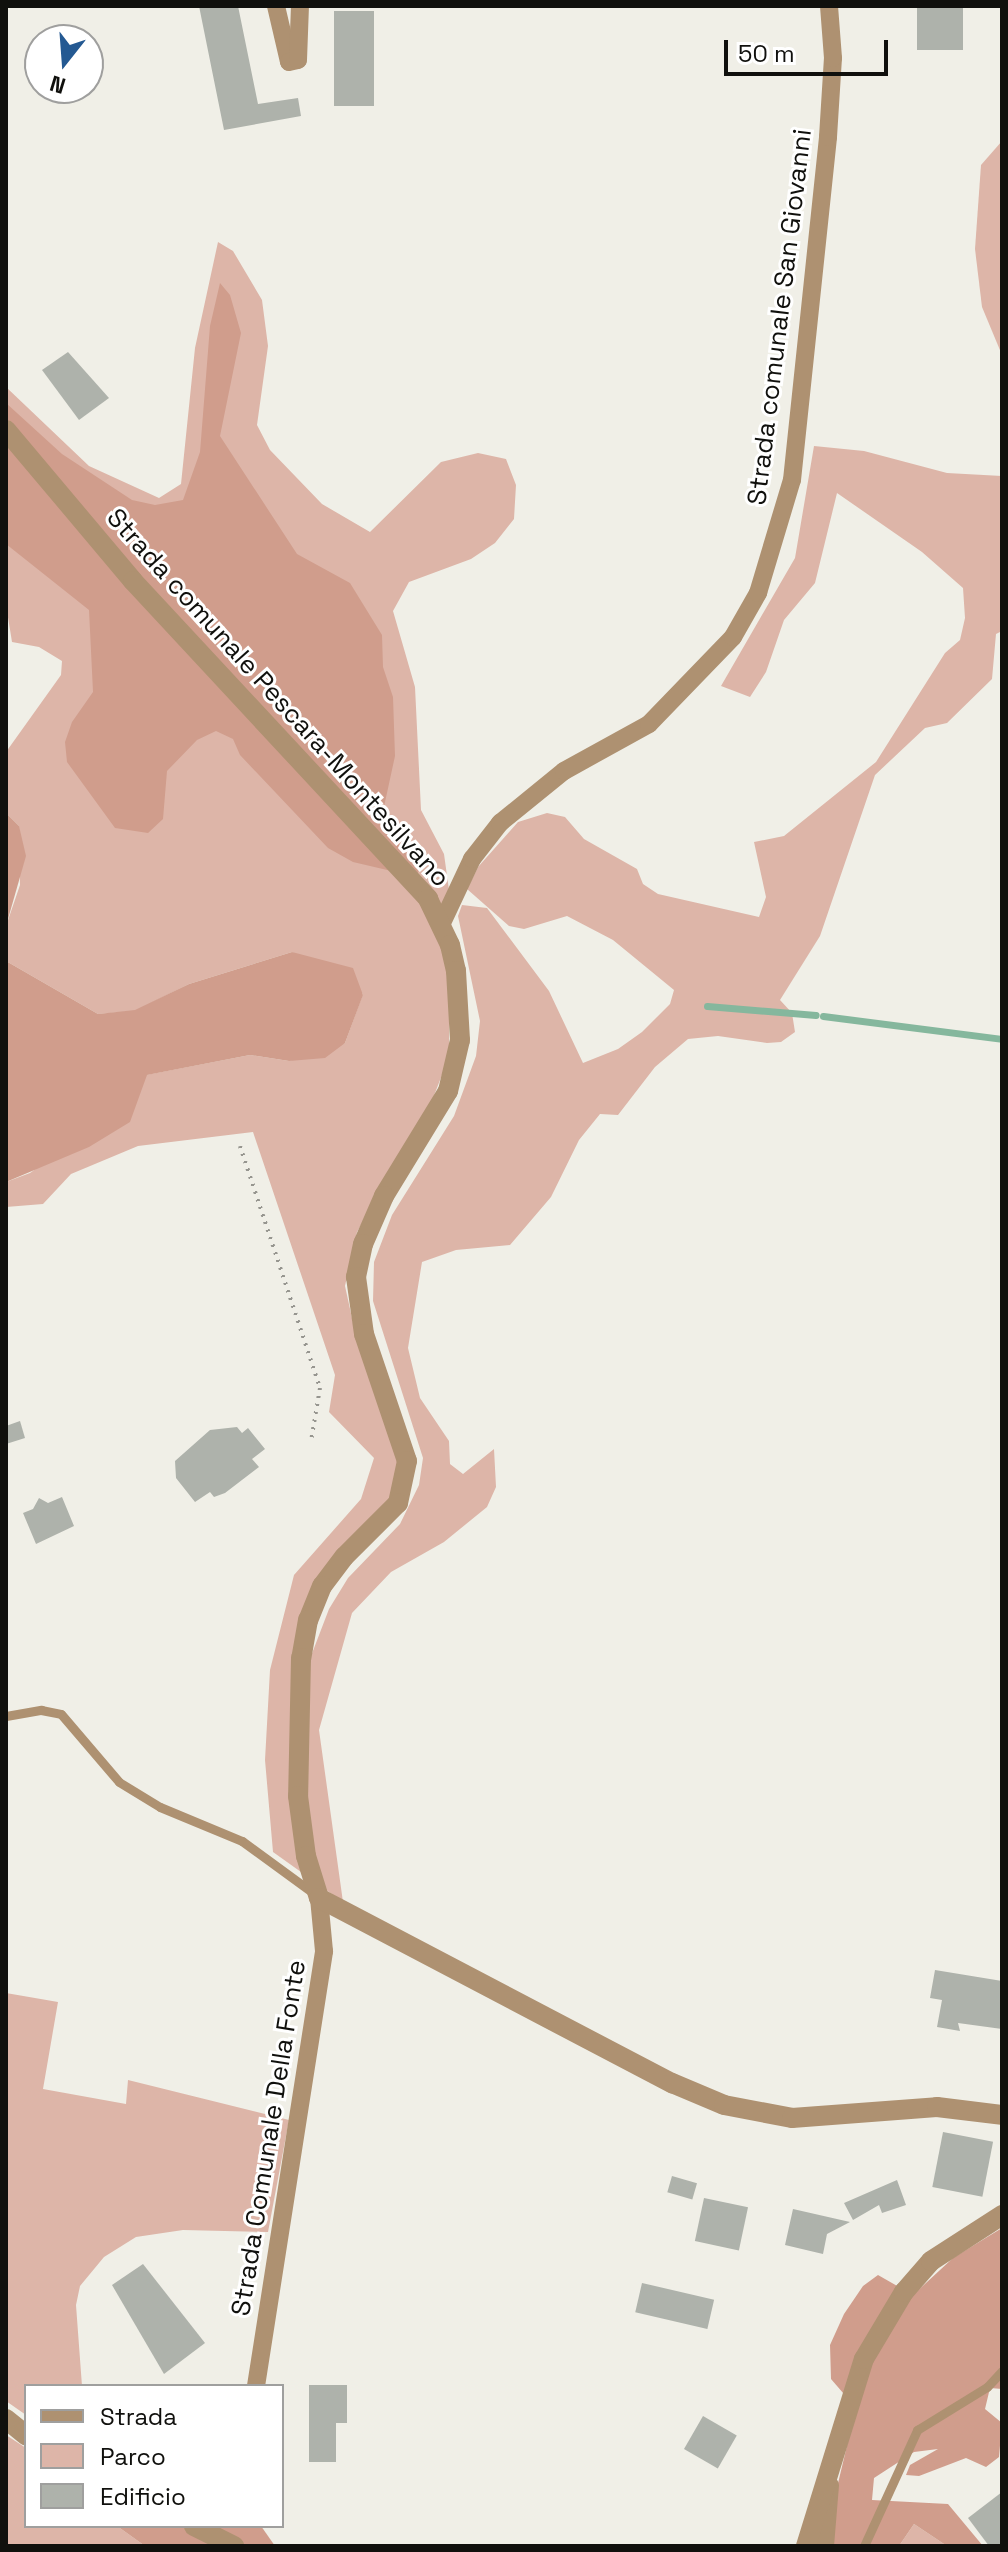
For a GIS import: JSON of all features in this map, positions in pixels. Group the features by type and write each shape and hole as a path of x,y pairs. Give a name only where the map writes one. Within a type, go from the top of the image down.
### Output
{"street":[{"path":"276,6 289,62 298,60 300,6"},
{"name":"Strada comunale San Giovanni","path":"442,923 472,859 500,823 564,771 649,724 733,637 758,593 792,480 828,137 833,58 829,6"},
{"name":"Strada comunale Pescara-Montesilvano","path":"6,430 222,680 407,875 442,923 461,1009 455,1065 437,1116 373,1219 356,1277 364,1334 407,1461 403,1488 388,1516 322,1586 308,1620 301,1658 299,1810 319,1898"},
{"path":"319,1898 672,2083 724,2105 792,2118 948,2107 1002,2115"},
{"name":"Strada Comunale Della Fonte","path":"256,2384 324,1951 319,1898"},
{"path":"806,2546 864,2359 904,2292 943,2252 1002,2215"},
{"path":"6,2419 24,2433"},
{"path":"825,2546 831,2471"},
{"path":"199,2528 229,2540"}],"lane":[{"path":"6,1716 41,1710 61,1714 119,1782 160,1807 242,1841 319,1898"},
{"path":"864,2546 917,2430 987,2387 1002,2371"}],"path":[{"path":"240,1146 320,1388 311,1441"}],"green space":[{"path":"1002,141 1002,355 982,307 975,249 981,165"},
{"path":"218,242 233,251 262,300 268,346 257,425 270,450 322,504 370,532 441,462 478,453 506,459 516,485 514,519 495,543 471,559 409,582 393,611 415,687 421,810 444,854 449,890 449,1057 433,1098 357,1232 345,1286 357,1341 401,1462 391,1497 315,1586 311,1656 329,1609 348,1578 400,1524 419,1485 423,1458 373,1301 374,1262 392,1215 454,1116 476,1056 480,1021 458,916 462,905 487,908 549,991 583,1063 618,1049 642,1032 670,1004 674,990 613,940 567,916 524,929 509,926 467,889 478,867 518,822 547,813 565,817 584,839 637,869 643,884 658,894 759,917 766,897 754,842 784,836 876,762 945,653 960,640 965,618 963,588 922,552 837,493 815,583 784,620 766,672 750,697 721,686 795,558 814,446 864,451 947,473 1002,476 1002,631 996,634 992,679 947,723 925,728 875,775 820,936 780,1000 792,1013 795,1032 781,1042 767,1043 718,1036 688,1039 655,1067 618,1115 600,1114 579,1140 551,1197 510,1245 456,1250 422,1262 408,1348 420,1398 449,1441 450,1464 463,1474 494,1449 496,1487 487,1507 444,1542 391,1572 352,1613 319,1730 343,1902 273,1852 265,1760 270,1670 294,1575 361,1499 374,1458 329,1412 335,1375 253,1132 138,1146 71,1174 43,1204 6,1207 6,1182 30,1173 137,1097 146,1075 250,1055 289,1061 345,1043 363,994 292,952 189,984 135,1011 98,1014 6,961 6,926 20,885 19,826 6,813 6,752 61,675 62,661 39,647 12,642 6,605 6,387 89,466 159,498 181,484 195,348"},
{"path":"6,1993 58,2002 43,2089 126,2104 128,2080 289,2120 268,2232 183,2230 136,2237 104,2257 80,2286 76,2305 82,2384 24,2384 24,2414 6,2401"},
{"path":"6,2435 24,2447 24,2528 120,2528 145,2546 6,2546"},
{"path":"914,2524 947,2546 899,2546"}],"shaded area":[{"path":"220,283 230,295 241,333 220,436 297,554 350,583 382,635 383,667 393,697 395,756 382,816 422,855 417,877 353,862 328,848 240,755 233,739 216,731 197,740 167,771 163,819 148,833 115,828 67,762 65,742 72,722 93,692 89,610 6,544 6,403 62,454 132,500 155,505 183,500 200,452 210,326"},
{"path":"6,813 19,826 26,856 6,926"},
{"path":"292,952 353,968 363,995 345,1043 325,1058 289,1061 250,1055 147,1075 130,1122 89,1147 6,1182 6,961 98,1014 135,1010 189,984"},
{"path":"1002,2228 1002,2389 990,2388 985,2409 1002,2423 999,2457 986,2467 966,2458 919,2476 906,2475 910,2465 938,2449 914,2452 874,2478 872,2500 948,2504 983,2546 947,2546 914,2524 899,2546 832,2546 834,2500 856,2408 831,2379 830,2345 844,2314 863,2286 878,2275 913,2295 953,2258"},
{"path":"120,2528 262,2528 275,2546 145,2546"}],"building":[{"path":"199,6 238,6 258,104 298,98 301,116 224,130"},
{"path":"917,6 963,6 963,50 917,50"},
{"path":"334,11 374,11 374,106 334,106"},
{"path":"68,352 109,398 79,420 42,370"},
{"path":"20,1421 25,1438 6,1444 6,1426"},
{"path":"237,1427 242,1433 248,1428 265,1449 252,1459 259,1467 225,1493 214,1497 210,1492 195,1502 176,1478 175,1461 210,1430"},
{"path":"62,1497 74,1526 36,1544 23,1513 33,1509 39,1498 48,1503"},
{"path":"935,1970 1002,1981 1002,2029 958,2023 960,2031 937,2027 942,2000 930,1998"},
{"path":"943,2132 993,2142 982,2197 932,2187"},
{"path":"672,2176 697,2183 692,2200 667,2192"},
{"path":"897,2180 906,2205 882,2213 879,2205 853,2220 844,2203"},
{"path":"704,2198 748,2207 739,2250 695,2241"},
{"path":"793,2209 850,2222 827,2234 823,2254 785,2245"},
{"path":"143,2264 205,2343 164,2374 112,2285"},
{"path":"642,2283 714,2300 707,2329 635,2312"},
{"path":"309,2385 347,2385 347,2423 336,2423 336,2462 309,2462"},
{"path":"703,2416 737,2436 718,2468 684,2449"},
{"path":"1002,2492 1002,2546 989,2546 968,2518"}],"waterway":[{"path":"707,1006 816,1015"},
{"path":"823,1016 1002,1039"}]}
